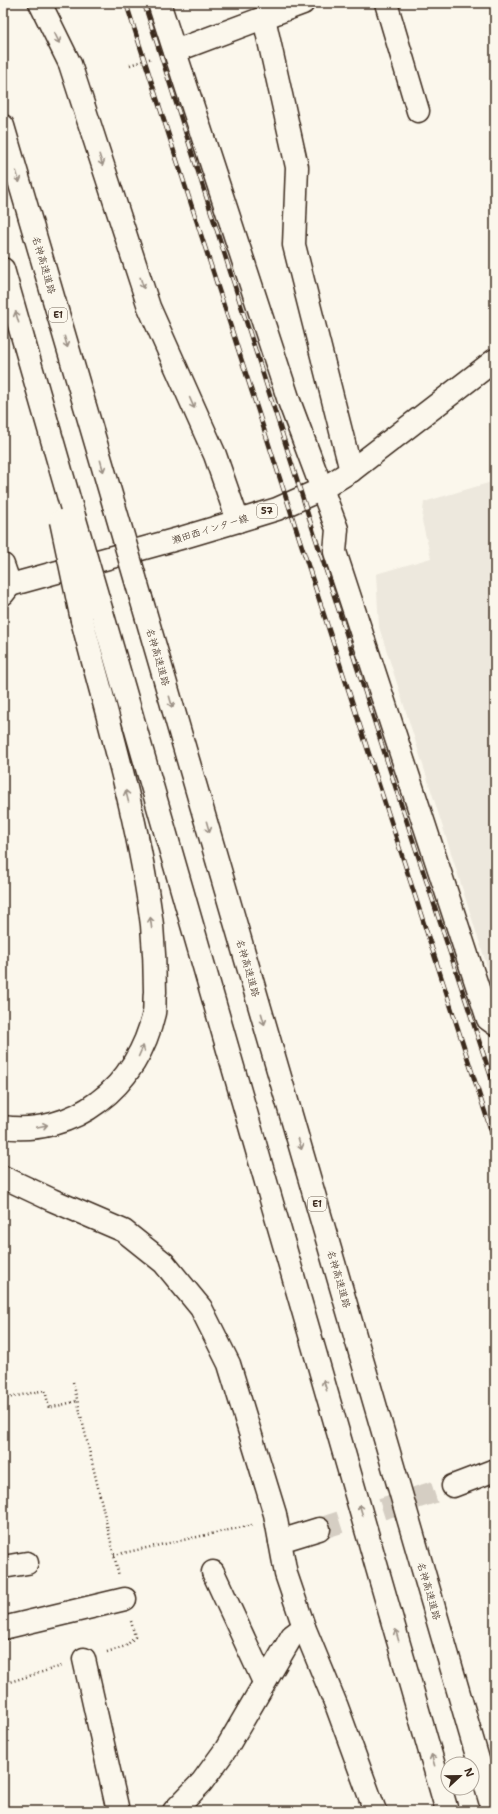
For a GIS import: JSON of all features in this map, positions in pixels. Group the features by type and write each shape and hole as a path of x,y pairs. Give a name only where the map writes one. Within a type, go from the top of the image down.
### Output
{"main road":[{"path":"40,3 70,64 149,307 215,455 238,521"},
{"path":"160,3 289,401 337,529 334,552 488,1019 495,1024"},
{"path":"175,51 303,3"},
{"path":"386,3 418,111"},
{"path":"264,18 297,167 294,245 351,471"},
{"name":"名神高速道路","path":"3,126 493,1811"},
{"path":"3,269 24,343 68,518 102,612 447,1811"},
{"name":"瀬田西インター線","path":"5,582 174,540 277,508 322,489 351,471 495,360"},
{"path":"3,1127 15,1129 40,1128 88,1110 112,1092 141,1053 154,1012 156,958 146,882 131,812 82,620 68,518"},
{"path":"3,1177 52,1200 124,1230 164,1263 201,1308 229,1364 276,1519 286,1574 304,1627 337,1707 375,1811"},
{"path":"453,1486 495,1470"},
{"path":"280,1541 319,1529"},
{"path":"3,1567 27,1563"},
{"path":"213,1572 264,1682"},
{"path":"3,1628 125,1599"},
{"path":"174,1811 202,1782 226,1749 292,1636 304,1627"},
{"path":"84,1659 118,1811"}],"path":[{"path":"3,1684 126,1646 135,1638 73,1382"},
{"path":"3,1400 45,1390 49,1408 77,1401"},
{"path":"114,1555 276,1519"}],"shaded area":[{"path":"495,481 495,991 379,627 376,574 431,558 422,521 424,502"}],"tunnel":[{"path":"319,1529 453,1486"}],"railway":[{"path":"126,3 495,1143"},
{"path":"144,3 397,792 495,1089"}]}
